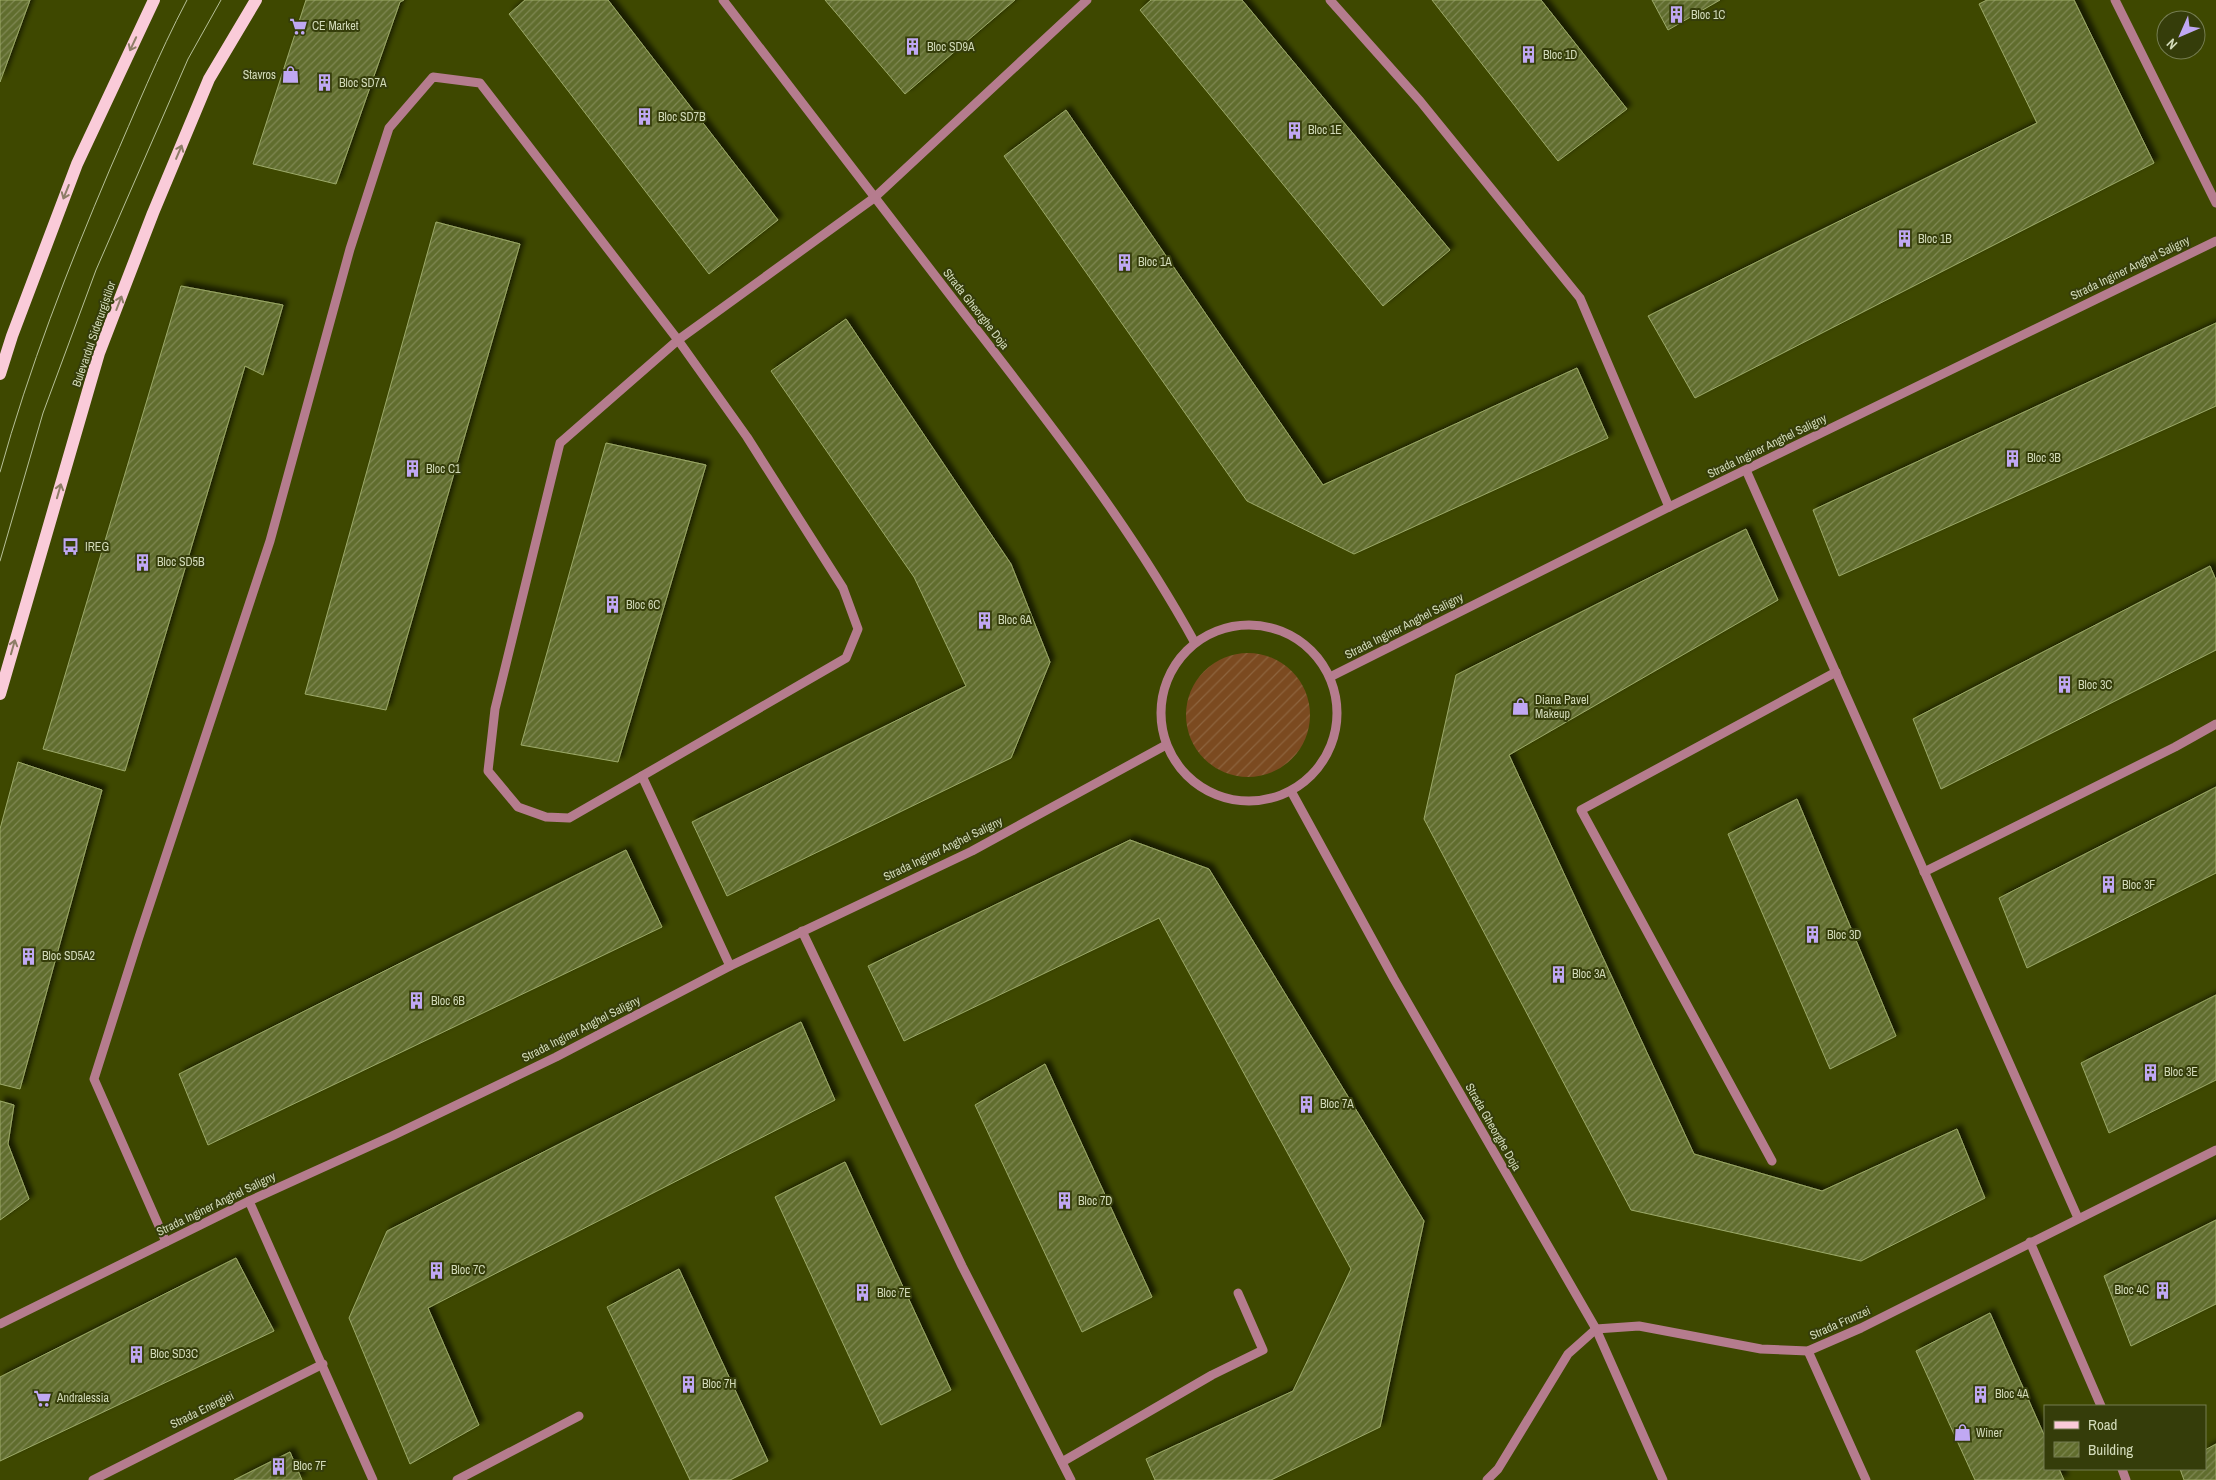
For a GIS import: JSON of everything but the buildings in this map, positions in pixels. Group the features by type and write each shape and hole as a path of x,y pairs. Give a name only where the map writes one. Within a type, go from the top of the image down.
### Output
{"main road":[{"path":"0,374 12,336 77,164 154,0"},
{"name":"Bulevardul Siderurgiștilor","path":"0,694 99,354 153,214 209,79 256,0"}],"street":[{"name":"Strada Gheorghe Doja","path":"724,0 874,198 1067,446 1136,544 1166,591 1195,643"},
{"path":"166,1242 94,1079 270,541 350,249 389,128 433,77 480,83 678,340 747,437 843,588 858,629 846,658 569,818 546,818 518,807 488,771 495,709 560,443 678,340 874,198 1087,0"},
{"path":"1330,0 1420,101 1580,298 1669,507"},
{"path":"2115,0 2216,204"},
{"name":"Strada Inginer Anghel Saligny","path":"1330,677 1669,507 2216,241"},
{"path":"1746,470 2078,1218"},
{"path":"1238,626 1261,626 1289,635 1313,653 1330,677 1336,703 1336,729 1328,754 1312,775 1291,791 1266,800 1239,801 1212,794 1190,779 1172,758 1166,745 1161,723 1161,700 1168,678 1179,659 1195,643 1215,632 1238,626"},
{"path":"1772,1161 1581,810 1836,672"},
{"path":"1924,872 2175,747 2216,724"},
{"name":"Strada Inginer Anghel Saligny","path":"0,1324 249,1201 392,1136 556,1057 730,966 972,851 1166,745"},
{"path":"642,776 730,966"},
{"name":"Strada Gheorghe Doja","path":"1291,791 1394,979 1596,1329 1663,1480"},
{"path":"802,931 962,1266 1071,1480"},
{"name":"Strada Frunzei","path":"1596,1329 1639,1326 1761,1348 1808,1351 1861,1328 2216,1150"},
{"path":"249,1201 323,1364 372,1480"},
{"path":"2030,1242 2101,1405"},
{"path":"1062,1462 1212,1375 1263,1350 1238,1293"},
{"path":"1487,1480 1498,1469 1568,1354 1596,1329"},
{"path":"1808,1351 1866,1480"},
{"name":"Strada Energiei","path":"93,1480 323,1364"},
{"path":"457,1480 579,1416"}],"shaded area":[{"path":"1248,653 1272,658 1292,671 1305,691 1310,715 1305,739 1292,759 1272,772 1248,777 1224,772 1204,759 1191,739 1186,715 1191,691 1204,671 1224,658"}],"tram line":[{"path":"0,472 36,357 79,243 147,84 187,0"},
{"path":"0,561 43,413 96,270 188,59 221,0"}],"place":[{"name":"Bloc 1C","path":"1677,15"},
{"name":"CE Market","path":"298,26"},
{"name":"Bloc SD9A","path":"913,47"},
{"name":"Bloc 1D","path":"1529,55"},
{"name":"Stavros","path":"290,75"},
{"name":"Bloc SD7A","path":"325,83"},
{"name":"Bloc SD7B","path":"644,117"},
{"name":"Bloc 1E","path":"1294,130"},
{"name":"Bloc 1B","path":"1904,239"},
{"name":"Bloc 1A","path":"1124,262"},
{"name":"Bloc 3B","path":"2013,458"},
{"name":"Bloc C1","path":"412,469"},
{"name":"IREG","path":"71,547"},
{"name":"Bloc SD5B","path":"143,562"},
{"name":"Bloc 6C","path":"612,605"},
{"name":"Bloc 6A","path":"984,620"},
{"name":"Bloc 3C","path":"2064,685"},
{"name":"Diana Pavel Makeup","path":"1521,707"},
{"name":"Bloc 3F","path":"2108,885"},
{"name":"Bloc 3D","path":"1813,935"},
{"name":"Bloc SD5A2","path":"28,956"},
{"name":"Bloc 3A","path":"1558,974"},
{"name":"Bloc 6B","path":"417,1001"},
{"name":"Bloc 3E","path":"2150,1072"},
{"name":"Bloc 7A","path":"1306,1104"},
{"name":"Bloc 7D","path":"1064,1201"},
{"name":"Bloc 7C","path":"437,1270"},
{"name":"Bloc 4C","path":"2163,1290"},
{"name":"Bloc 7E","path":"863,1293"},
{"name":"Bloc SD3C","path":"136,1354"},
{"name":"Bloc 7H","path":"688,1384"},
{"name":"Bloc 4A","path":"1981,1394"},
{"name":"Andralessia","path":"43,1398"},
{"name":"Winer","path":"1962,1433"},
{"name":"Bloc 7F","path":"279,1466"}]}
